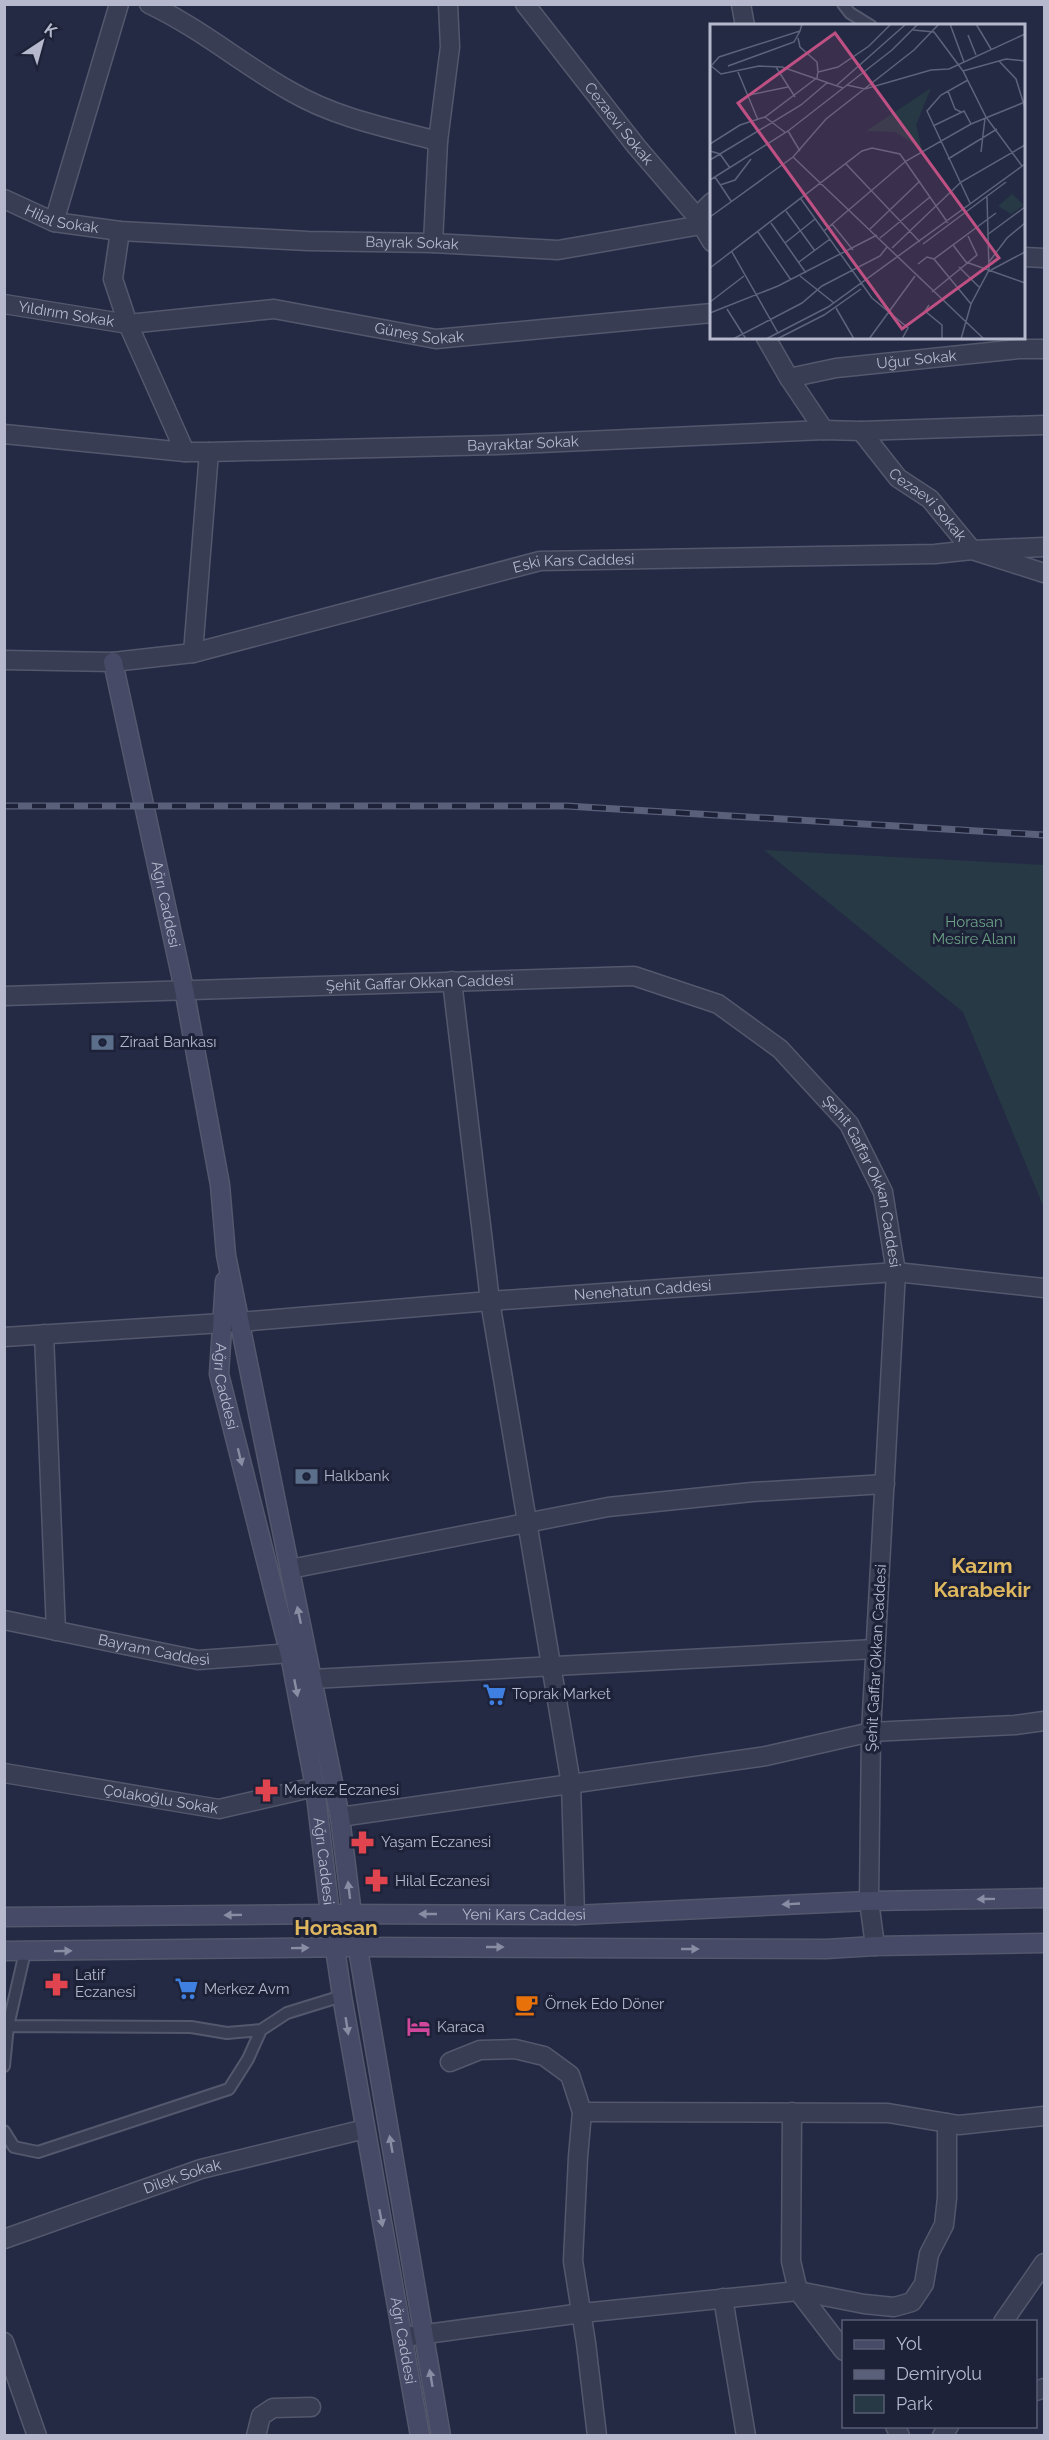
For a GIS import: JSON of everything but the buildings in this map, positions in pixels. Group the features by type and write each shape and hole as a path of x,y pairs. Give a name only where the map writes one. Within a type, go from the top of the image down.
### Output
{"main road":[{"name":"Ağrı Caddesi","path":"113,662 184,989 220,1185 231,1322 290,1569 298,1653 342,1996 420,2436"},
{"name":"Ağrı Caddesi","path":"231,1322 219,1374 298,1653 312,1679 340,1817 352,1914 441,2436"},
{"name":"Yeni Kars Caddesi","path":"4,1917 330,1914 575,1915 869,1901 1044,1898"},
{"path":"4,1951 335,1947 826,1949 1044,1943"}],"street":[{"path":"54,222 119,4"},
{"path":"149,4 196,29 281,86 311,102 357,120 438,141"},
{"path":"433,243 438,141 450,47 448,4"},
{"name":"Cezaevi Sokak","path":"525,4 636,146 699,221 710,240"},
{"path":"741,4 745,24"},
{"name":"Hilal Sokak","path":"4,199 54,222 120,231"},
{"path":"699,221 710,204"},
{"name":"Bayrak Sokak","path":"120,231 308,242 433,243 558,249 699,221"},
{"path":"120,231 113,279 128,324 185,452"},
{"path":"1025,257 1044,258"},
{"name":"Yıldırım Sokak","path":"4,304 128,324"},
{"name":"Güneş Sokak","path":"128,324 274,309 436,339 710,313"},
{"path":"767,339 789,378 824,430"},
{"name":"Uğur Sokak","path":"789,378 836,368 1019,349 1044,349"},
{"name":"Bayraktar Sokak","path":"4,434 185,452 209,452 498,445 824,430 861,431 1044,425"},
{"name":"Cezaevi Sokak","path":"861,431 898,478 930,499 972,550"},
{"path":"192,653 209,452"},
{"name":"Eski Kars Caddesi","path":"4,660 113,662 192,653 540,561 935,554 1044,547"},
{"path":"972,550 1044,573"},
{"name":"Şehit Gaffar Okkan Caddesi","path":"4,996 634,976 718,1004 780,1049 849,1124 884,1192 896,1272 871,1732 869,1901 875,1946"},
{"path":"452,981 490,1301 572,1784 575,1915"},
{"name":"Nenehatun Caddesi","path":"4,1337 896,1272 1044,1288"},
{"path":"44,1334 56,1631"},
{"path":"290,1569 608,1507 752,1492 885,1484"},
{"name":"Bayram Caddesi","path":"4,1620 198,1660 298,1653"},
{"path":"312,1679 875,1649"},
{"path":"340,1817 766,1756 871,1732 1015,1725 1044,1721"},
{"name":"Çolakoğlu Sokak","path":"4,1773 219,1809 315,1787"},
{"path":"450,2062 480,2050 515,2049 544,2056 570,2075 582,2112 573,2261 582,2313 597,2436"},
{"path":"582,2112 888,2113 959,2125 1044,2116"},
{"path":"792,2112 792,2261 798,2291 842,2350"},
{"path":"404,2337 582,2313 798,2291 864,2304 894,2307 912,2302 924,2284 930,2254 944,2225 947,2198 947,2123"},
{"name":"Dilek Sokak","path":"4,2239 201,2169 365,2129"},
{"path":"1004,2320 1044,2263"},
{"path":"723,2298 746,2436"},
{"path":"4,2342 37,2436"},
{"path":"256,2436 261,2416 273,2408 311,2407"}],"lane":[{"path":"843,4 850,13 869,24"},
{"path":"4,2066 8,2026 25,1952"},
{"path":"8,2026 191,2027 227,2032 261,2030 287,2013 342,1996"},
{"path":"4,2131 14,2147 38,2152 229,2089 248,2059 261,2030"}],"green space":[{"name":"Horasan Mesire Alanı","path":"764,850 1044,865 1044,1208 963,1012"}],"railway":[{"path":"4,806 567,806 1044,835"}],"place":[{"name":"Ziraat Bankası","path":"102,1042"},
{"name":"Halkbank","path":"306,1476"},
{"name":"Toprak Market","path":"494,1694"},
{"name":"Merkez Eczanesi","path":"266,1790"},
{"name":"Yaşam Eczanesi","path":"363,1842"},
{"name":"Hilal Eczanesi","path":"377,1881"},
{"name":"Latif Eczanesi","path":"57,1984"},
{"name":"Merkez Avm","path":"186,1989"},
{"name":"Örnek Edo Döner","path":"527,2004"},
{"name":"Karaca","path":"419,2027"}],"district":[{"name":"Kazım Karabekir","path":"982,1577"},
{"name":"Horasan","path":"336,1927"}]}
